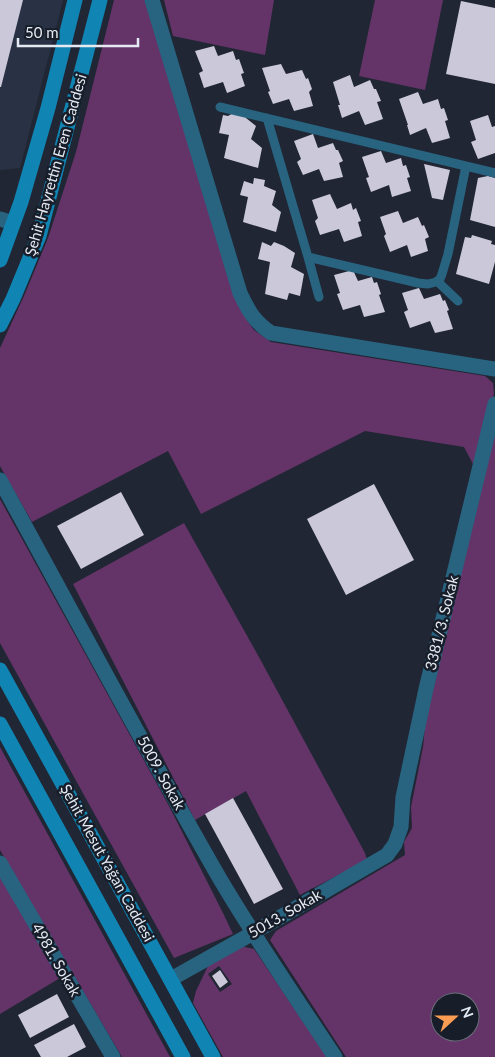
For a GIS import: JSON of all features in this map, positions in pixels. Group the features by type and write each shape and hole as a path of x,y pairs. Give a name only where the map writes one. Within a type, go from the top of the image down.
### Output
{"main road":[{"name":"Şehit Hayrettin Eren Caddesi","path":"0,260 6,221 21,202 48,108 75,0"},
{"name":"Şehit Hayrettin Eren Caddesi","path":"0,325 39,236 100,0"},
{"name":"Şehit Mesut Yağan Caddesi","path":"0,670 6,696 171,979 213,1057"},
{"name":"Şehit Mesut Yağan Caddesi","path":"0,724 183,1057"}],"street":[{"path":"152,0 240,293 249,312 259,325 271,333 495,369"},
{"name":"3381/3. Sokak","path":"396,844 401,827 403,797 426,689 495,404"},
{"name":"5009. Sokak","path":"0,480 186,820 253,933 336,1057"},
{"name":"5013. Sokak","path":"171,979 387,855 396,844"},
{"name":"4981. Sokak","path":"0,863 113,1057"}],"lane":[{"path":"220,107 495,173"},
{"path":"267,118 320,297"},
{"path":"308,257 418,283 428,284 437,281 442,274 448,254 466,166"},
{"path":"437,281 458,301"}],"shaded area":[{"path":"0,0 63,0 20,168 0,170"},
{"path":"114,0 146,0 246,319 254,330 271,342 485,376 493,383 494,394 473,464 464,447 365,431 201,514 168,451 32,522 0,466 0,348 48,238 76,152"},
{"path":"164,0 274,0 265,55 173,36"},
{"path":"375,0 443,0 425,90 359,76"},
{"path":"495,432 495,1057 346,1057 270,940 276,931 405,855 404,842 412,828 411,807 423,747 425,726 483,466"},
{"path":"0,499 169,806 233,934 174,958 0,643"},
{"path":"184,523 365,853 367,860 300,895 246,791 195,820 73,584"},
{"path":"0,747 170,1057 122,1057 0,850"},
{"path":"0,871 60,978 0,1014"},
{"path":"240,946 254,949 327,1057 223,1057 193,1003 196,991 208,966","holes":["219,966 232,984 220,992 208,974"]}],"building":[{"path":"0,0 23,0 1,87 0,87"},
{"path":"461,1 495,8 495,84 446,74"},
{"path":"214,46 218,56 233,51 236,60 239,59 244,73 241,74 245,86 227,93 223,82 204,88 199,73 203,71 195,51"},
{"path":"281,64 286,74 302,70 306,79 308,78 312,89 309,92 313,106 294,111 289,99 273,104 262,68"},
{"path":"350,75 354,87 370,80 381,101 377,102 383,119 365,125 359,111 342,118 333,82"},
{"path":"418,92 423,104 438,99 441,109 444,108 448,120 445,121 450,138 432,143 426,128 410,135 399,99"},
{"path":"235,112 245,116 256,126 251,139 262,148 258,168 224,158 229,135 219,133 223,115 228,116"},
{"path":"488,115 492,127 495,126 495,153 478,159 471,142 476,140 470,121"},
{"path":"313,134 318,148 333,143 336,150 338,150 343,161 339,163 343,177 324,181 319,169 303,175 297,162 301,159 294,141"},
{"path":"381,151 386,163 401,158 403,166 406,165 410,177 407,178 411,191 392,197 389,185 371,192 366,178 369,177 362,157"},
{"path":"424,164 450,170 443,200 432,198"},
{"path":"488,176 495,178 495,227 470,220 478,178"},
{"path":"254,178 265,180 264,186 276,191 272,205 281,212 276,232 243,222 248,197 240,195 244,181 253,184"},
{"path":"330,194 337,209 351,203 353,210 356,208 361,221 358,222 362,236 344,242 339,229 320,235 315,221 318,218 312,200"},
{"path":"398,211 403,223 418,217 422,226 424,225 429,237 425,239 428,251 411,257 407,245 390,252 380,217"},
{"path":"472,235 492,241 491,244 495,245 495,262 489,284 456,274 465,237 471,238"},
{"path":"262,242 271,246 274,242 295,253 291,267 304,274 300,296 289,293 287,300 265,294 270,262 258,259"},
{"path":"353,270 358,281 372,277 374,283 377,282 385,312 364,317 360,305 343,310 337,294 340,293 334,275"},
{"path":"419,288 424,299 440,294 443,301 445,300 453,329 435,333 430,321 410,328 404,312 408,310 402,293"},
{"path":"374,484 414,560 346,595 307,519"},
{"path":"121,492 144,535 81,569 57,526"},
{"path":"233,798 283,889 254,904 205,814"},
{"path":"220,970 228,982 220,988 212,976"},
{"path":"57,994 69,1017 30,1038 18,1015"},
{"path":"74,1024 86,1047 67,1057 41,1057 34,1045"}]}
